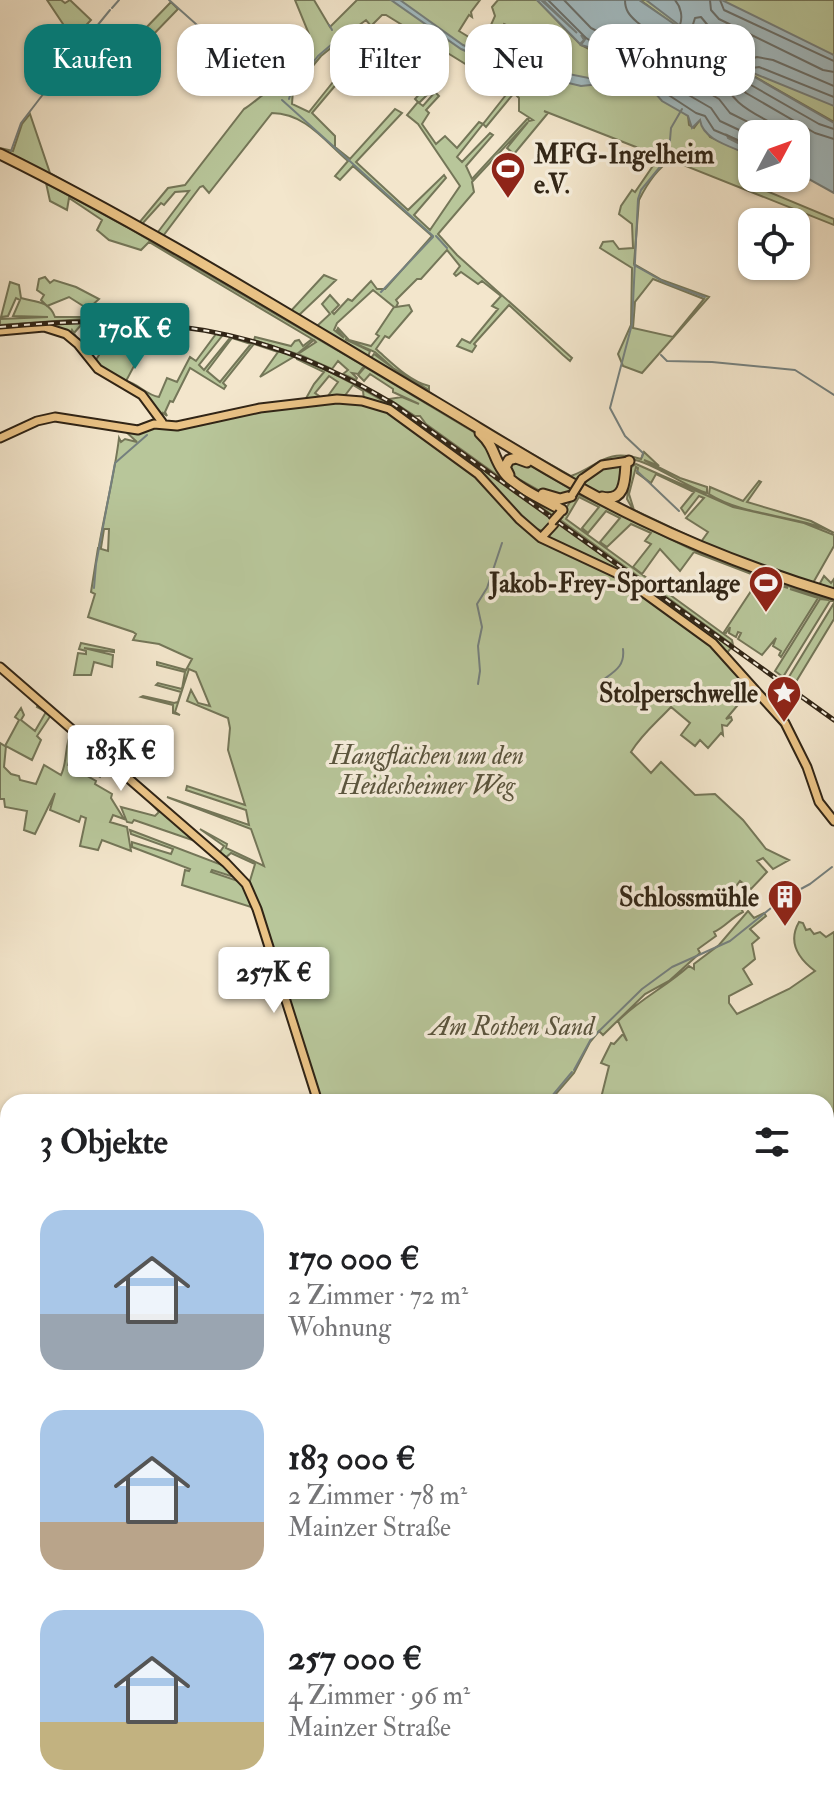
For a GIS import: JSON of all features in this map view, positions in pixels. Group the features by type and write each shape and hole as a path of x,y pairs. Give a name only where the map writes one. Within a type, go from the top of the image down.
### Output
{"highway":[{"path":"0,156 109,215 591,498 680,542 761,575 834,596"},
{"path":"0,156 111,211 639,519 705,549 834,596"},
{"path":"477,431 491,444 505,474 561,512"},
{"path":"538,467 516,458 509,460 505,467 513,478 534,490 554,498 571,496"},
{"path":"615,461 628,465"},
{"path":"594,495 609,499 620,494 625,487 628,465"},
{"path":"628,465 626,501 639,519"},
{"path":"554,498 561,504 561,512"}],"main road":[{"path":"0,331 41,327 63,332 76,342 96,368 137,390 150,405 157,421"},
{"path":"0,438 37,421 55,417 134,429 157,421 181,425 267,407 337,399 375,404 405,420 472,468 541,538 632,583 704,636 743,675 787,727 808,769 819,802 834,821"},
{"path":"541,538 582,479 596,468 615,461"},
{"path":"528,528 537,532 547,531"},
{"path":"547,531 551,544"},
{"path":"0,667 226,863 246,884 257,909 315,1094"}],"green space":[{"path":"47,0 65,3 70,0 91,20 87,24 63,24"},
{"path":"295,0 314,0 330,27 330,49 314,64 314,24 305,24"},
{"path":"357,0 480,0 471,12 472,17 469,15 459,31 465,35 465,64 449,54 449,24 401,24 382,15 373,24 366,20 361,24 333,24"},
{"path":"498,0 537,0 560,24 491,24 495,16 492,7"},
{"path":"640,0 834,0 834,122 755,77 755,24 673,24"},
{"path":"171,2 178,9 161,27 161,24 150,24"},
{"path":"580,35 583,35 586,40 581,45 588,48 588,96 663,96 688,116 689,125 694,128 700,120 710,137 738,150 738,187 671,160 653,177 639,200 634,264 662,280 709,297 642,373 623,366 618,354 631,325 632,268 600,248 603,242 613,241 619,249 633,248 632,224 619,214 621,206 632,190 635,192 659,157 664,158 544,111 548,113 514,154 507,148 528,122 472,182 474,192 438,234 457,255 572,358 570,361 509,305 474,344 476,346 472,352 457,346 462,339 470,343 498,309 492,306 501,296 482,281 478,284 461,272 456,276 454,274 460,266 447,250 421,279 417,279 396,300 396,307 409,305 412,311 389,338 385,336 376,349 407,376 429,386 429,390 393,368 375,352 345,339 370,351 367,360 43,171 0,151 0,148 13,151 22,124 30,114 50,173 139,223 168,188 185,185 244,109 262,96 293,96 292,104 309,112 330,86 330,92 312,113 335,136 335,147 350,159 395,109 402,113 356,162 408,210 444,175 446,178 414,215 430,230 460,186 418,124 407,115 418,102 415,99 426,96 419,103 423,106 432,96 439,96 426,110 429,113 422,124 436,144 445,136 457,148 479,122 483,124 457,157 462,162 490,133 493,135 466,166 472,179 528,118 529,121 533,120 519,111 517,96 572,96 572,36 580,44","holes":["272,113 294,118 313,129 348,161 335,176 340,180 353,166 432,236 385,289 377,289 371,281 334,314 332,312 339,305 330,295 322,304 330,314 317,326 298,316 336,280 324,275 290,312 142,224 175,192 189,191 158,232 163,236 200,187 203,186 209,193","653,279 704,299 673,337 633,328 635,302","373,290 394,307 371,346 349,340 338,328 344,338 334,330 337,323"]},
{"path":"505,96 512,96 486,127 483,124"},
{"path":"46,183 127,227 364,366 358,374 352,373 356,380 343,374 348,370 338,361 332,369 298,354 316,342 314,340 297,354 254,340 255,337 291,346 299,340 303,346 312,339 149,242 141,250 109,240 97,230 102,220 69,198 67,210 50,201"},
{"path":"751,192 769,192 807,208 791,208"},
{"path":"810,209 834,219 834,225 810,215"},
{"path":"45,277 50,283 54,280 76,287 99,299 88,309 69,297 47,306 41,300 44,295 37,290 39,279"},
{"path":"10,282 19,285 21,298 49,307 55,317 84,317 94,307 113,318 119,309 137,319 98,318 0,325 0,319 48,317 13,316 20,300 16,298 8,316 1,317"},
{"path":"100,321 143,325 152,332 126,381 159,397 167,378 177,382 190,357 196,361 216,334 222,336 199,365 204,370 229,336 295,356 260,377 278,352 254,344 223,383 226,386 224,389 190,368 173,402 170,401 165,412 167,416 163,413 162,416 157,415 141,392 95,366 72,337 75,335 94,363 109,339 87,324 81,325 74,333 72,330 70,335 42,325","holes":["232,338 251,344 220,382 207,371"]},
{"path":"374,354 446,403 571,476 610,457 641,459 644,452 659,466 644,460 707,487 707,493 650,465 627,459 612,462 577,482 369,361"},
{"path":"297,357 332,373 398,410 553,519 543,531 533,528 494,488 400,415 364,399 363,391 353,385 343,398 325,400 338,382 329,376 315,393 319,396 318,400 304,402 324,372"},
{"path":"365,367 482,437 497,465 558,511 555,517 426,424 420,416 415,416 389,399 402,397 419,404 393,392 370,374 364,381 358,375"},
{"name":"Hangflächen um den Heidesheimer Weg","path":"348,400 388,411 471,469 528,531 605,569 695,629 753,687 726,719 731,717 732,720 727,726 722,725 723,735 721,733 708,748 700,740 695,746 681,735 690,723 671,707 631,752 651,773 661,762 695,795 715,794 743,820 766,849 789,860 773,869 763,858 757,861 767,872 751,889 740,881 734,889 740,894 736,898 743,912 714,932 716,936 698,949 700,953 669,981 645,994 603,1035 599,1031 574,1073 556,1094 316,1094 249,884 255,864 231,853 224,859 218,855 224,846 200,829 227,844 226,848 264,866 251,829 167,797 249,825 246,810 186,790 187,786 245,805 228,750 228,718 187,701 191,690 198,703 210,706 196,672 189,669 175,712 180,715 173,713 173,705 141,697 178,702 181,692 156,685 182,689 185,672 157,665 157,662 186,670 192,659 159,644 133,640 136,634 133,632 88,617 95,594 91,592 98,548 108,551 109,529 104,529 101,548 99,546 119,438 121,442 125,439 137,442 124,430"},
{"path":"508,462 525,462 572,490 568,496 542,492 510,474"},
{"path":"636,464 733,507 804,523 834,535 834,546 813,583 819,585 824,576 831,583 834,579 834,592 730,557 635,513 627,499 630,468","holes":["636,467 637,473 651,483 656,474 694,492 681,508 685,514 699,496 704,498 686,518 708,532 701,542 634,510 629,494"]},
{"path":"619,465 622,467 623,488 606,498 582,484 598,471"},
{"path":"759,481 747,502 811,521 834,533 803,522 739,507 709,494 710,487 743,501"},
{"path":"576,493 695,551 834,601 830,601 783,677 775,671 820,599 829,600 790,589 818,598 781,657 781,651 773,646 776,638 762,655 738,639 741,633 738,632 736,637 729,633 730,627 724,632 759,579 788,588 694,552 680,571 660,549 642,574 633,567 651,544 645,541 651,533 631,524 607,547 600,542 620,518 606,511 588,533 582,528 599,507 579,497 566,519 732,640 733,645 559,519"},
{"path":"557,522 731,648 726,654 699,630 624,577 551,542 548,534"},
{"path":"834,603 834,619 794,685 787,680"},
{"path":"81,643 114,650 84,648 113,655 112,667 94,662 91,675 74,675 78,653 86,654 86,651 79,649"},
{"path":"39,703 51,715 37,736 41,740 32,760 6,746 4,767 11,774 19,776 20,780 36,784 44,765 61,775 72,731 108,763 100,777 69,762 68,765 112,794 111,798 124,819 113,815 110,822 127,827 131,851 102,840 98,850 80,846 86,818 81,816 79,822 50,810 55,793 35,834 24,830 27,811 5,807 4,799 0,799 0,743 5,746 19,720 15,717 21,708 24,715 21,720 35,731 46,712 37,707"},
{"path":"152,801 201,843 134,820 127,822 121,807 155,816 159,812"},
{"path":"130,830 230,868 240,879 211,872 244,883 254,908 182,885 185,870 190,869 132,847 132,842 171,854 173,849 131,834"},
{"path":"748,911 754,918 764,913 766,916 750,929 759,938 752,944 755,959 743,969 752,984 729,996 729,1003 737,1014 789,989 815,971 796,950 794,937 799,922 814,934 820,932 826,937 834,932 834,1094 602,1094 609,1066 601,1063 611,1043 614,1044 623,1034 627,1041 618,1021 689,966 694,969 694,964 719,945"}],"water":[{"path":"391,0 400,0 434,24 425,24"},
{"path":"537,0 541,0 567,24 560,24"},
{"path":"543,0 639,0 674,24 588,24 588,47 581,45 586,38 581,35 584,40 580,44 572,36 572,28 577,33 572,24 568,24"},
{"path":"646,0 722,0 834,55 834,106 755,74 755,24 678,24"},
{"path":"449,35 465,46 465,51 449,41"},
{"path":"572,75 588,78 588,85 572,84"},
{"path":"755,77 834,123 834,193 810,180 810,120 738,120 738,141 727,135 738,143 738,150 713,138 702,127 700,120 692,128 688,116 658,96 755,96"}],"waterway":[{"path":"112,8 119,0"},
{"path":"169,0 196,24"},
{"path":"99,24 110,10"},
{"path":"289,99 292,89 330,46"},
{"path":"11,151 21,123 42,96"},
{"path":"282,100 433,236"},
{"path":"667,156 671,128 682,109"},
{"path":"642,457 643,453 625,436 610,408 632,324 638,199 641,190 664,162"},
{"path":"436,236 447,248"},
{"path":"381,292 433,237"},
{"path":"634,265 666,283 705,297"},
{"path":"661,355 667,361 795,370 834,395"},
{"path":"137,426 145,423"},
{"path":"94,588 115,463 147,435"},
{"path":"637,471 679,511"},
{"path":"478,684 478,646 482,627 477,604 487,588 502,543"},
{"path":"603,680 621,664 623,649"},
{"path":"786,897 832,867"},
{"path":"574,1070 591,1039 642,989 672,967 730,941 781,900"},
{"path":"554,1094 572,1072"}],"railway":[{"path":"0,327 107,322 205,330 252,341 346,378 395,405 834,720"}],"place":[{"name":"MFG-Ingelheim e.V.","path":"508,200"},
{"name":"Jakob-Frey-Sportanlage","path":"766,614"},
{"name":"Stolperschwelle","path":"784,724"},
{"name":"Schlossmühle","path":"785,928"}],"park label":[{"name":"Am Rothen Sand","path":"512,1026"}]}
